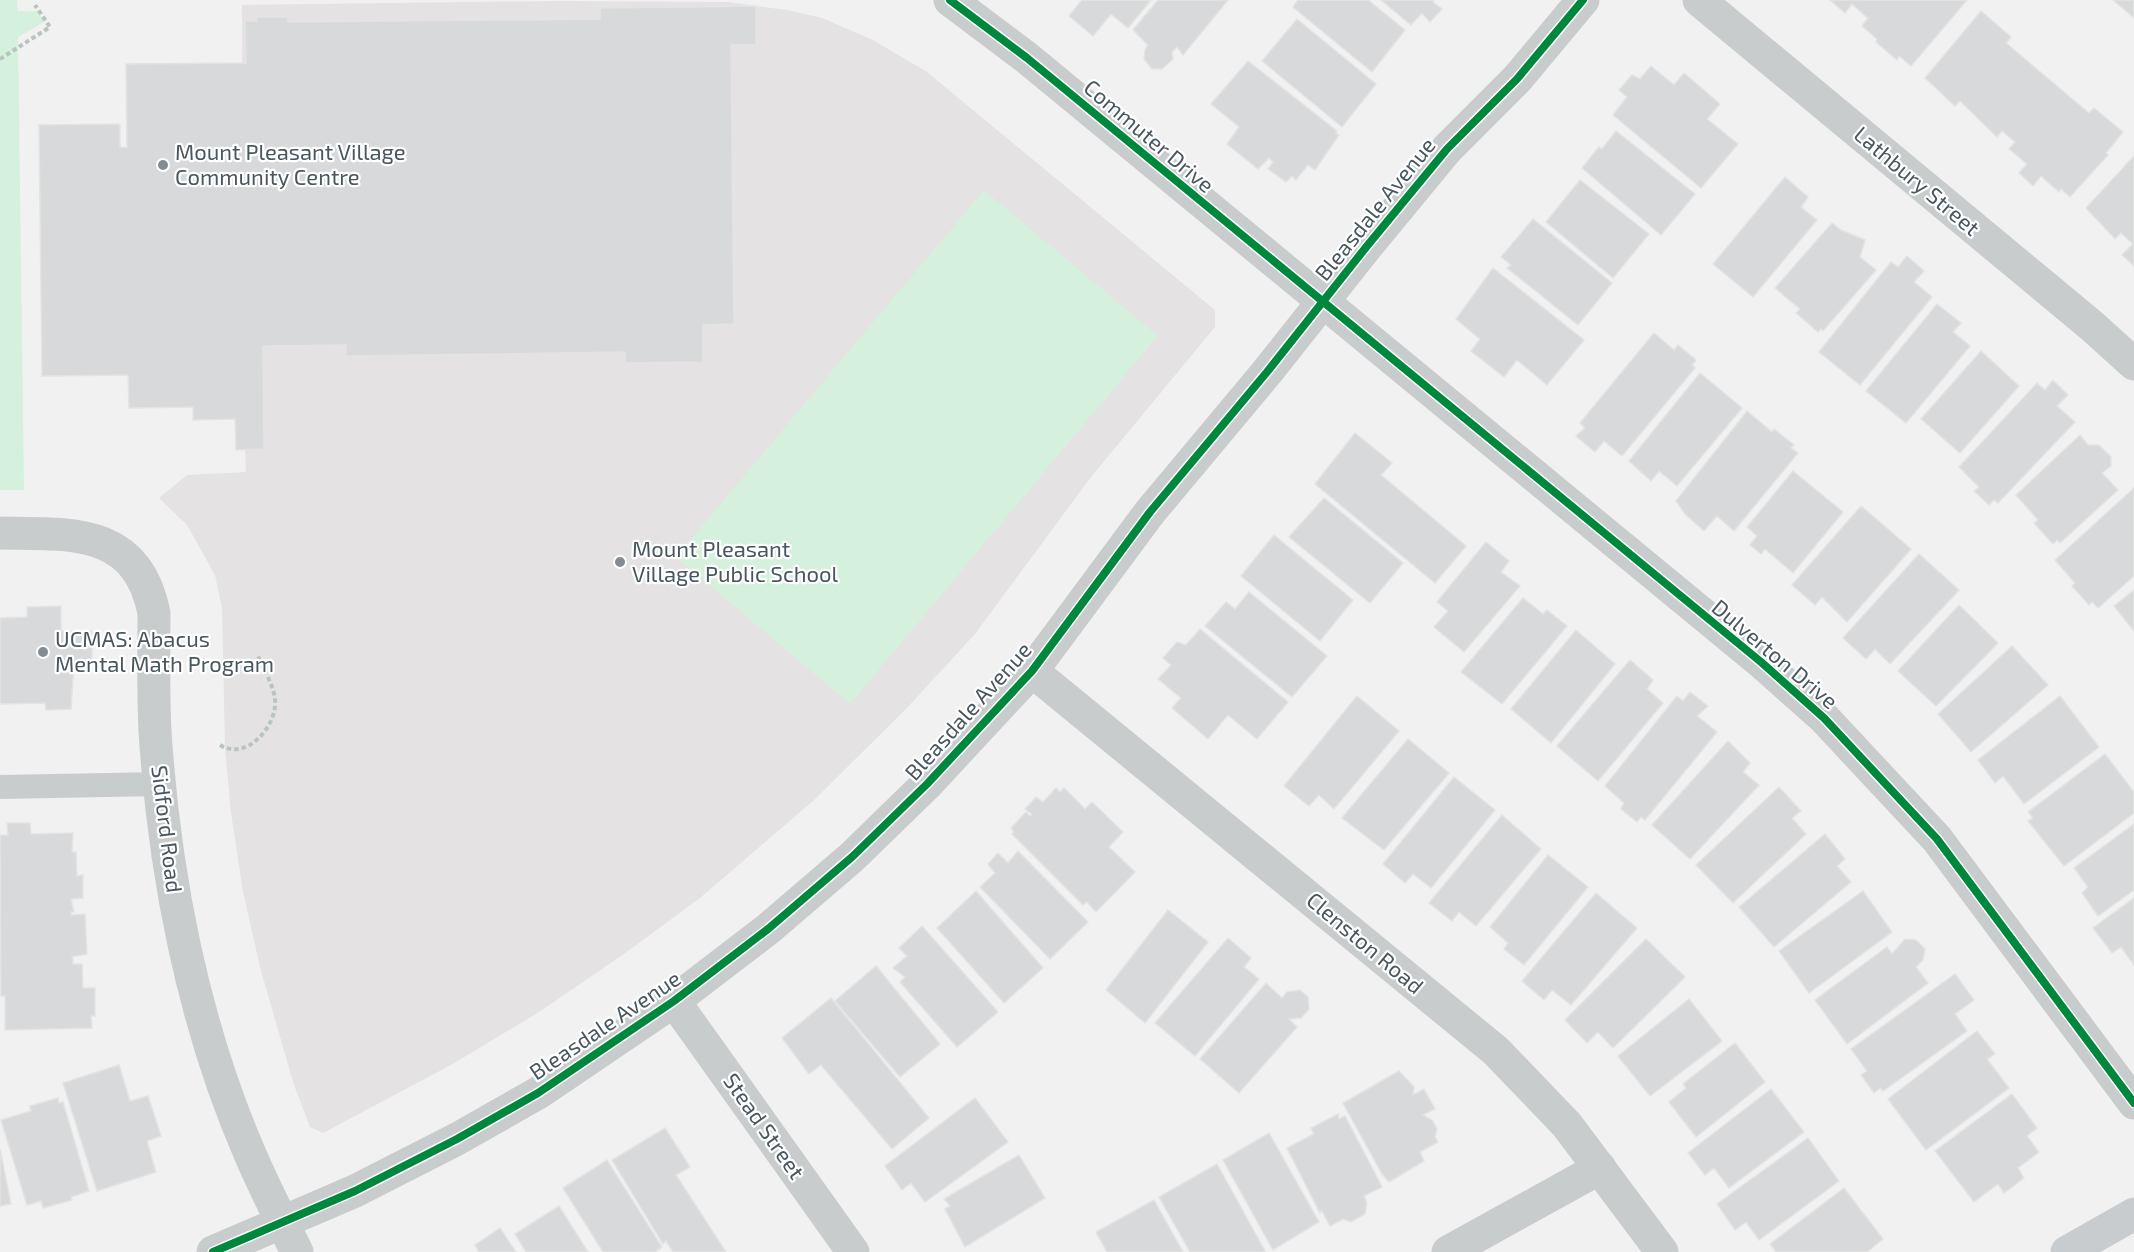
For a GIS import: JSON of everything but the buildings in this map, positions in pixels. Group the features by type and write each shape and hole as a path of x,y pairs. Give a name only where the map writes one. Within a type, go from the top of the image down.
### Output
{"street":[{"name":"Commuter Drive","path":"950,0 1018,51 1323,302"},
{"name":"Bleasdale Avenue","path":"213,1252 355,1191 456,1139 538,1093 674,1001 768,929 852,857 927,784 1032,671 1150,512 1447,149 1517,79 1583,0"},
{"name":"Lathbury Street","path":"1699,0 2092,326 2134,364"},
{"name":"Dulverton Drive","path":"1323,302 1761,662 1824,718 1937,839 2134,1103"},
{"name":"Sidford Road","path":"0,533 70,534 89,537 109,544 134,566 151,598 154,613 155,730 177,909 212,1046 249,1153 297,1252"},
{"name":"Clenston Road","path":"1032,671 1496,1051 1567,1125 1662,1252"},
{"name":"Stead Street","path":"674,1001 853,1252"},
{"path":"1448,1252 1600,1168"},
{"path":"2067,1252 2134,1214"}],"lane":[{"path":"0,787 160,784"}],"path":[{"path":"0,59 50,27 35,5"},
{"path":"220,745 234,750 244,748 260,737 272,719 275,700 273,691 257,654"}],"shaded area":[{"name":"Mount Pleasant Village Public School","path":"558,1 727,2 787,10 822,18 873,40 927,72 1215,310 1215,327 1091,477 975,634 906,709 813,801 700,898 624,954 536,1014 451,1065 323,1133 310,1127 294,1085 261,971 243,892 231,813 225,748 222,608 215,575 187,525 159,498 187,475 246,472 242,366 242,5"}],"green space":[{"path":"0,0 17,0 18,11 37,11 44,22 18,37 24,490 0,490"},
{"path":"984,190 1158,336 850,704 676,557"}],"cycle path":[{"path":"950,0 1027,58 1761,662 1824,718 1937,839 2134,1103"},
{"path":"213,1252 355,1191 457,1139 538,1093 674,1001 768,929 852,857 927,784 1032,671 1150,512 1267,372 1367,246 1447,149 1517,79 1583,0"}],"place":[{"name":"Mount Pleasant Village Community Centre","path":"163,165"},
{"name":"Mount Pleasant Village Public School","path":"620,562"},
{"name":"UCMAS: Abacus Mental Math Program","path":"43,652"}]}
